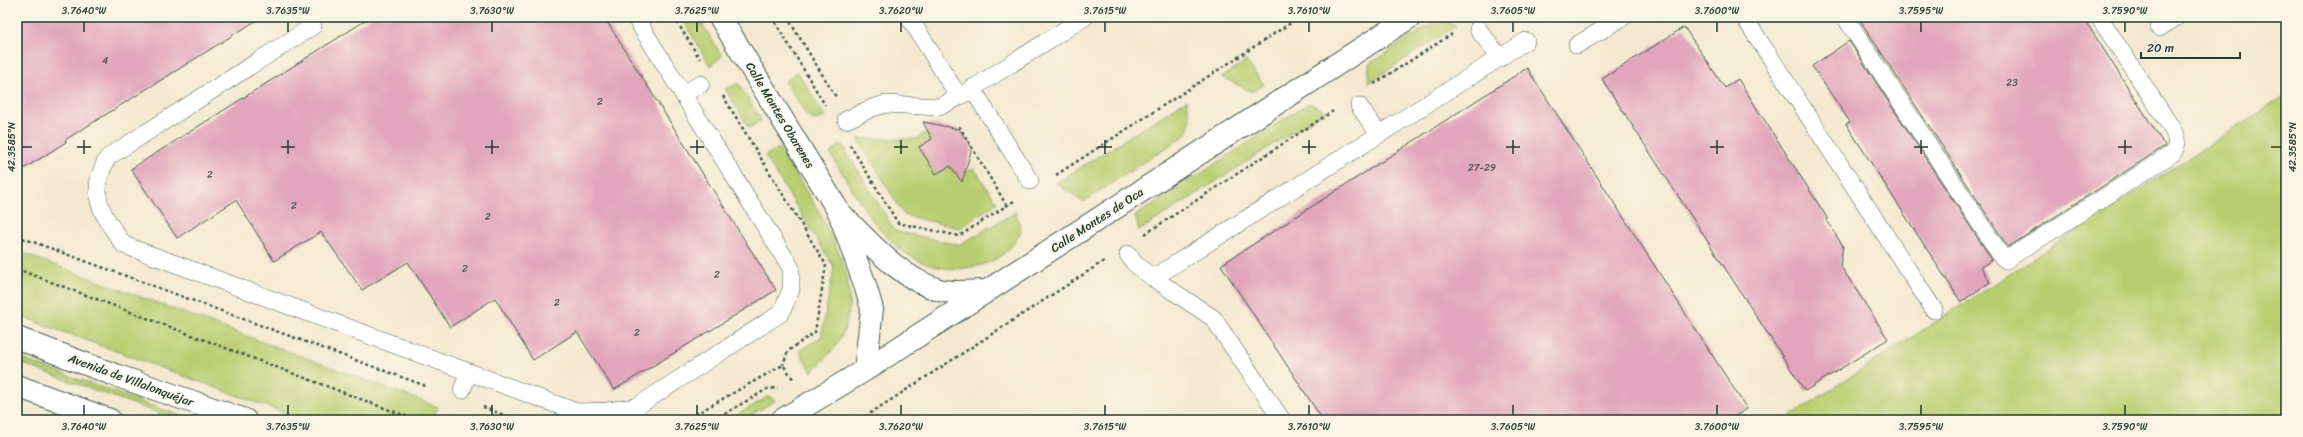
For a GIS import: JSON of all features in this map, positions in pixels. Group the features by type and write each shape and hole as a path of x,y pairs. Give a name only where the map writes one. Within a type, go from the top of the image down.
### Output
{"street":[{"name":"Calle Montes Obarenes","path":"720,17 839,212 866,285 872,309 866,370"},
{"name":"Calle Montes de Oca","path":"782,420 866,370 1410,17"},
{"name":"Calle Montes Obarenes","path":"839,212 874,248 910,278 941,291 986,291"},
{"name":"Avenida de Villalonquéjar","path":"17,338 115,375 245,420"},
{"path":"17,386 110,420"}],"lane":[{"path":"313,26 108,156 99,172 96,194 107,221 124,245 577,412 607,411 636,407 781,313 791,290 791,268 635,17"},
{"path":"909,17 966,92 1030,181"},
{"path":"846,120 872,108 886,104 939,107 966,92 1085,17"},
{"path":"1577,45 1623,17"},
{"path":"1744,17 1934,310"},
{"path":"1845,17 2002,257 2006,260 2172,154 2177,148 2177,141 2173,130 2099,17"},
{"path":"2159,28 2177,17"},
{"path":"1478,29 1500,58"},
{"path":"1153,278 1526,41"},
{"path":"683,94 701,84"},
{"path":"1359,106 1379,134"},
{"path":"1128,254 1134,263 1153,278 1213,318 1282,420"},
{"path":"462,390 469,372"}],"path":[{"path":"674,17 703,64"},
{"path":"772,17 830,112"},
{"path":"1054,176 1300,17"},
{"path":"1373,85 1458,30"},
{"path":"685,420 783,364 788,351 815,332 826,266 720,91"},
{"path":"1143,235 1340,107"},
{"path":"846,139 898,223 959,236 1018,199"},
{"path":"17,236 429,388"},
{"path":"860,420 1105,260"},
{"path":"17,269 416,420"},
{"path":"783,364 811,402"},
{"path":"481,407 517,420"}],"green space":[{"path":"681,17 698,17 722,56 710,66"},
{"path":"1439,19 1456,26 1368,83 1369,64"},
{"path":"1246,61 1264,85 1252,92 1222,77"},
{"path":"798,72 825,117 814,120 808,117 785,81"},
{"path":"739,84 761,120 749,128 725,89"},
{"path":"2286,95 2286,420 1784,420"},
{"path":"1187,100 1190,121 1187,134 1083,202 1056,183"},
{"path":"1309,103 1325,111 1139,231 1135,216"},
{"path":"928,132 932,139 919,147 936,174 950,166 963,168 966,172 974,168 997,203 959,228 904,215 858,139 916,139"},
{"path":"842,144 895,231 959,245 1016,212 1021,231 1007,251 988,263 972,267 946,268 923,263 903,251 885,235 870,216 830,153"},
{"path":"779,148 806,190 833,238 843,263 849,288 848,313 841,337 831,351 812,372 799,351 821,337 834,267 765,156"},
{"path":"17,251 438,407 432,420 304,420 17,315"},
{"path":"17,357 192,420 177,420 17,362"},
{"path":"769,396 775,401 742,420 729,420"}],"building":[{"path":"17,17 262,17 65,140 66,142 17,173"},
{"path":"371,17 604,17 776,290 614,390 577,332 533,360 495,298 450,327 408,262 362,290 321,232 274,261 236,200 177,238 131,169"},
{"path":"1858,17 2083,17 2165,146 2008,247"},
{"path":"1684,27 1725,88 1738,79 1828,219 1826,220 1843,246 1840,265 1888,339 1805,391 1602,79"},
{"path":"1849,41 1992,260 1981,267 1990,282 1961,302 1846,124 1850,122 1812,66"},
{"path":"1527,68 1747,409 1729,420 1323,420 1221,265"},
{"path":"923,122 959,129 972,148 962,182 950,166 936,174 919,147 932,139"}]}
